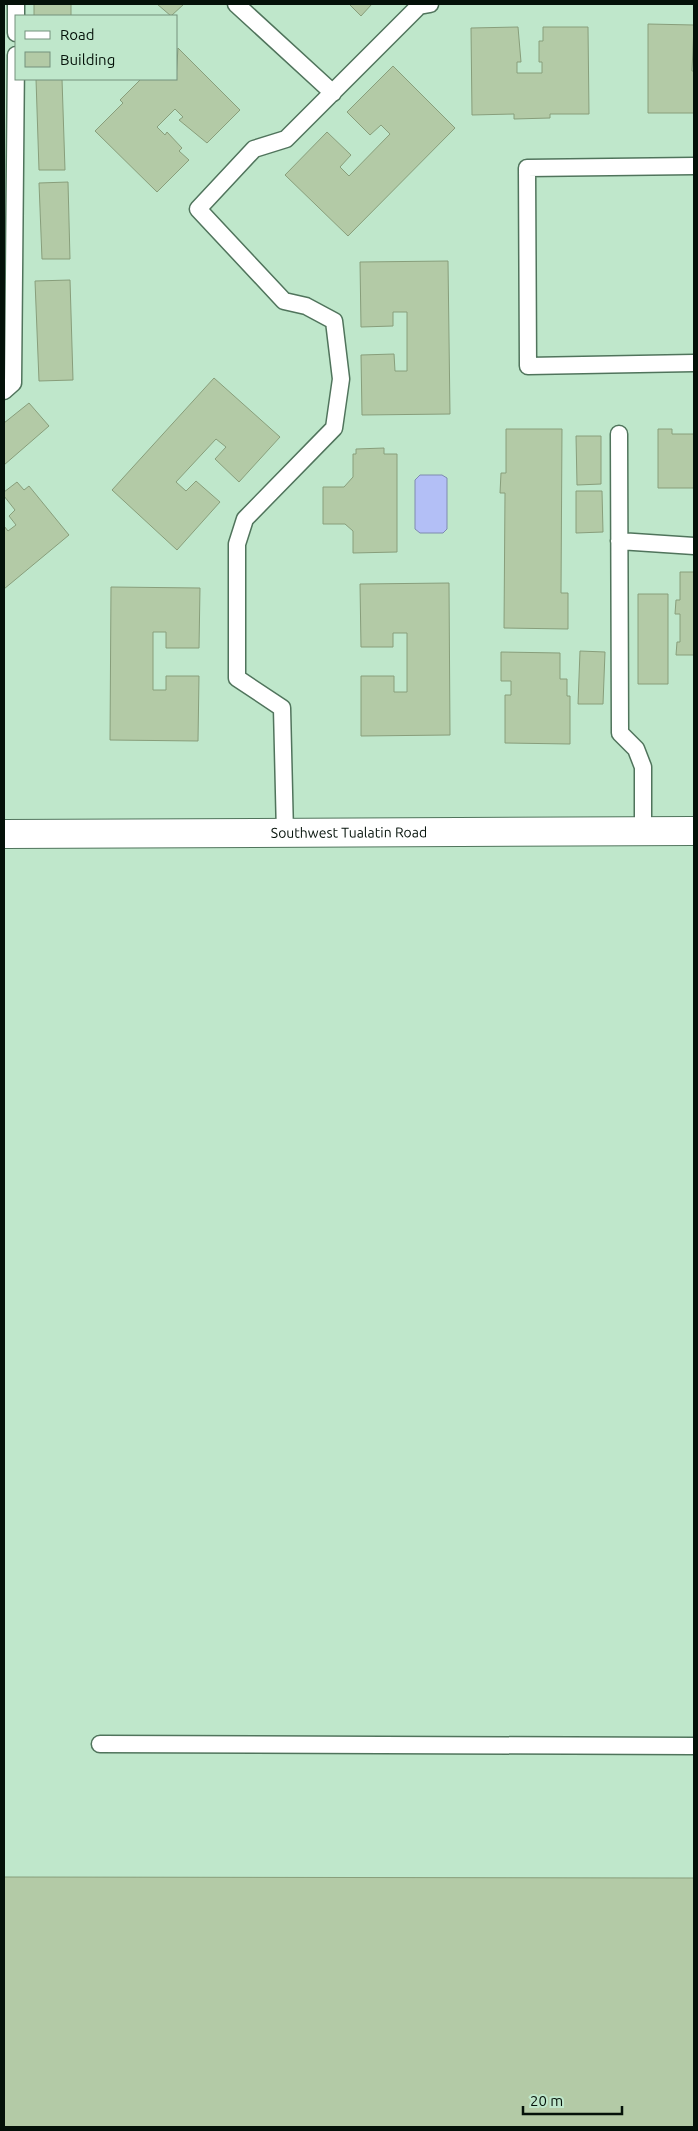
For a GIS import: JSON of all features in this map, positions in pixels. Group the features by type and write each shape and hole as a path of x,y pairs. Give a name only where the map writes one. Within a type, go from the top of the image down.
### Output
{"main road":[{"name":"Southwest Tualatin Road","path":"4,834 694,831"}],"lane":[{"path":"236,4 333,93"},
{"path":"286,834 282,708 237,678 236,544 245,519 334,428 341,379 334,321 306,306 284,302 198,209 254,149 286,139 419,6 430,4"},
{"path":"4,391 13,383 16,80"},
{"path":"694,166 527,168 528,366 694,363"},
{"path":"619,434 620,733 636,749 643,767 643,832"},
{"path":"619,541 694,546"},
{"path":"100,1744 694,1746"}],"water":[{"path":"420,475 442,475 447,478 447,529 443,533 420,533 415,529 415,480"}],"building":[{"path":"34,4 71,4 71,15 34,15"},
{"path":"157,4 184,4 172,15"},
{"path":"349,4 372,4 361,16"},
{"path":"648,24 694,25 692,71 694,71 694,113 648,113"},
{"path":"518,27 521,62 517,62 517,73 542,73 542,62 539,62 539,41 543,41 543,27 588,27 589,114 550,114 550,118 514,119 514,114 472,115 471,28"},
{"path":"178,48 240,110 207,143 179,120 183,117 175,109 157,127 165,135 167,132 182,148 179,151 189,160 157,192 95,131 123,103 120,100 140,80 178,80"},
{"path":"393,66 455,128 348,236 285,175 327,132 351,155 340,167 349,176 390,134 381,125 370,135 347,112"},
{"path":"36,80 62,80 65,170 39,170"},
{"path":"68,182 70,259 42,259 39,183"},
{"path":"448,261 450,414 362,415 361,355 394,354 395,371 407,371 407,312 393,312 393,326 361,327 360,262"},
{"path":"70,280 73,380 39,381 35,281"},
{"path":"214,378 280,437 239,482 215,459 226,447 216,439 176,482 186,491 196,481 220,502 177,550 112,490"},
{"path":"29,403 49,426 4,465 4,423"},
{"path":"506,429 562,429 561,593 568,593 568,629 504,628 505,493 500,493 501,473 506,473"},
{"path":"658,429 672,429 672,434 694,434 694,488 658,488"},
{"path":"576,436 601,436 601,484 577,485"},
{"path":"384,448 384,454 397,454 397,552 353,553 353,531 345,524 323,524 323,487 344,487 353,477 353,454 356,454 356,449"},
{"path":"17,482 24,490 29,486 69,535 4,589 4,526 8,531 16,525 9,516 15,510 4,496 4,492"},
{"path":"576,491 602,491 603,532 576,533"},
{"path":"680,572 694,572 694,655 676,655 677,642 680,642 680,614 675,614 676,600 680,600"},
{"path":"449,583 450,735 361,736 361,676 394,676 394,692 407,692 407,633 393,633 393,647 361,647 360,584"},
{"path":"111,587 200,588 199,648 166,648 166,632 153,632 153,690 166,690 166,676 199,676 198,741 110,740"},
{"path":"638,594 668,594 668,684 638,684"},
{"path":"580,651 605,652 603,704 578,704"},
{"path":"501,652 560,653 560,679 567,679 567,696 570,696 570,744 505,743 505,695 511,695 511,681 501,681"},
{"path":"4,1877 694,1878 694,2127 4,2127"}]}
